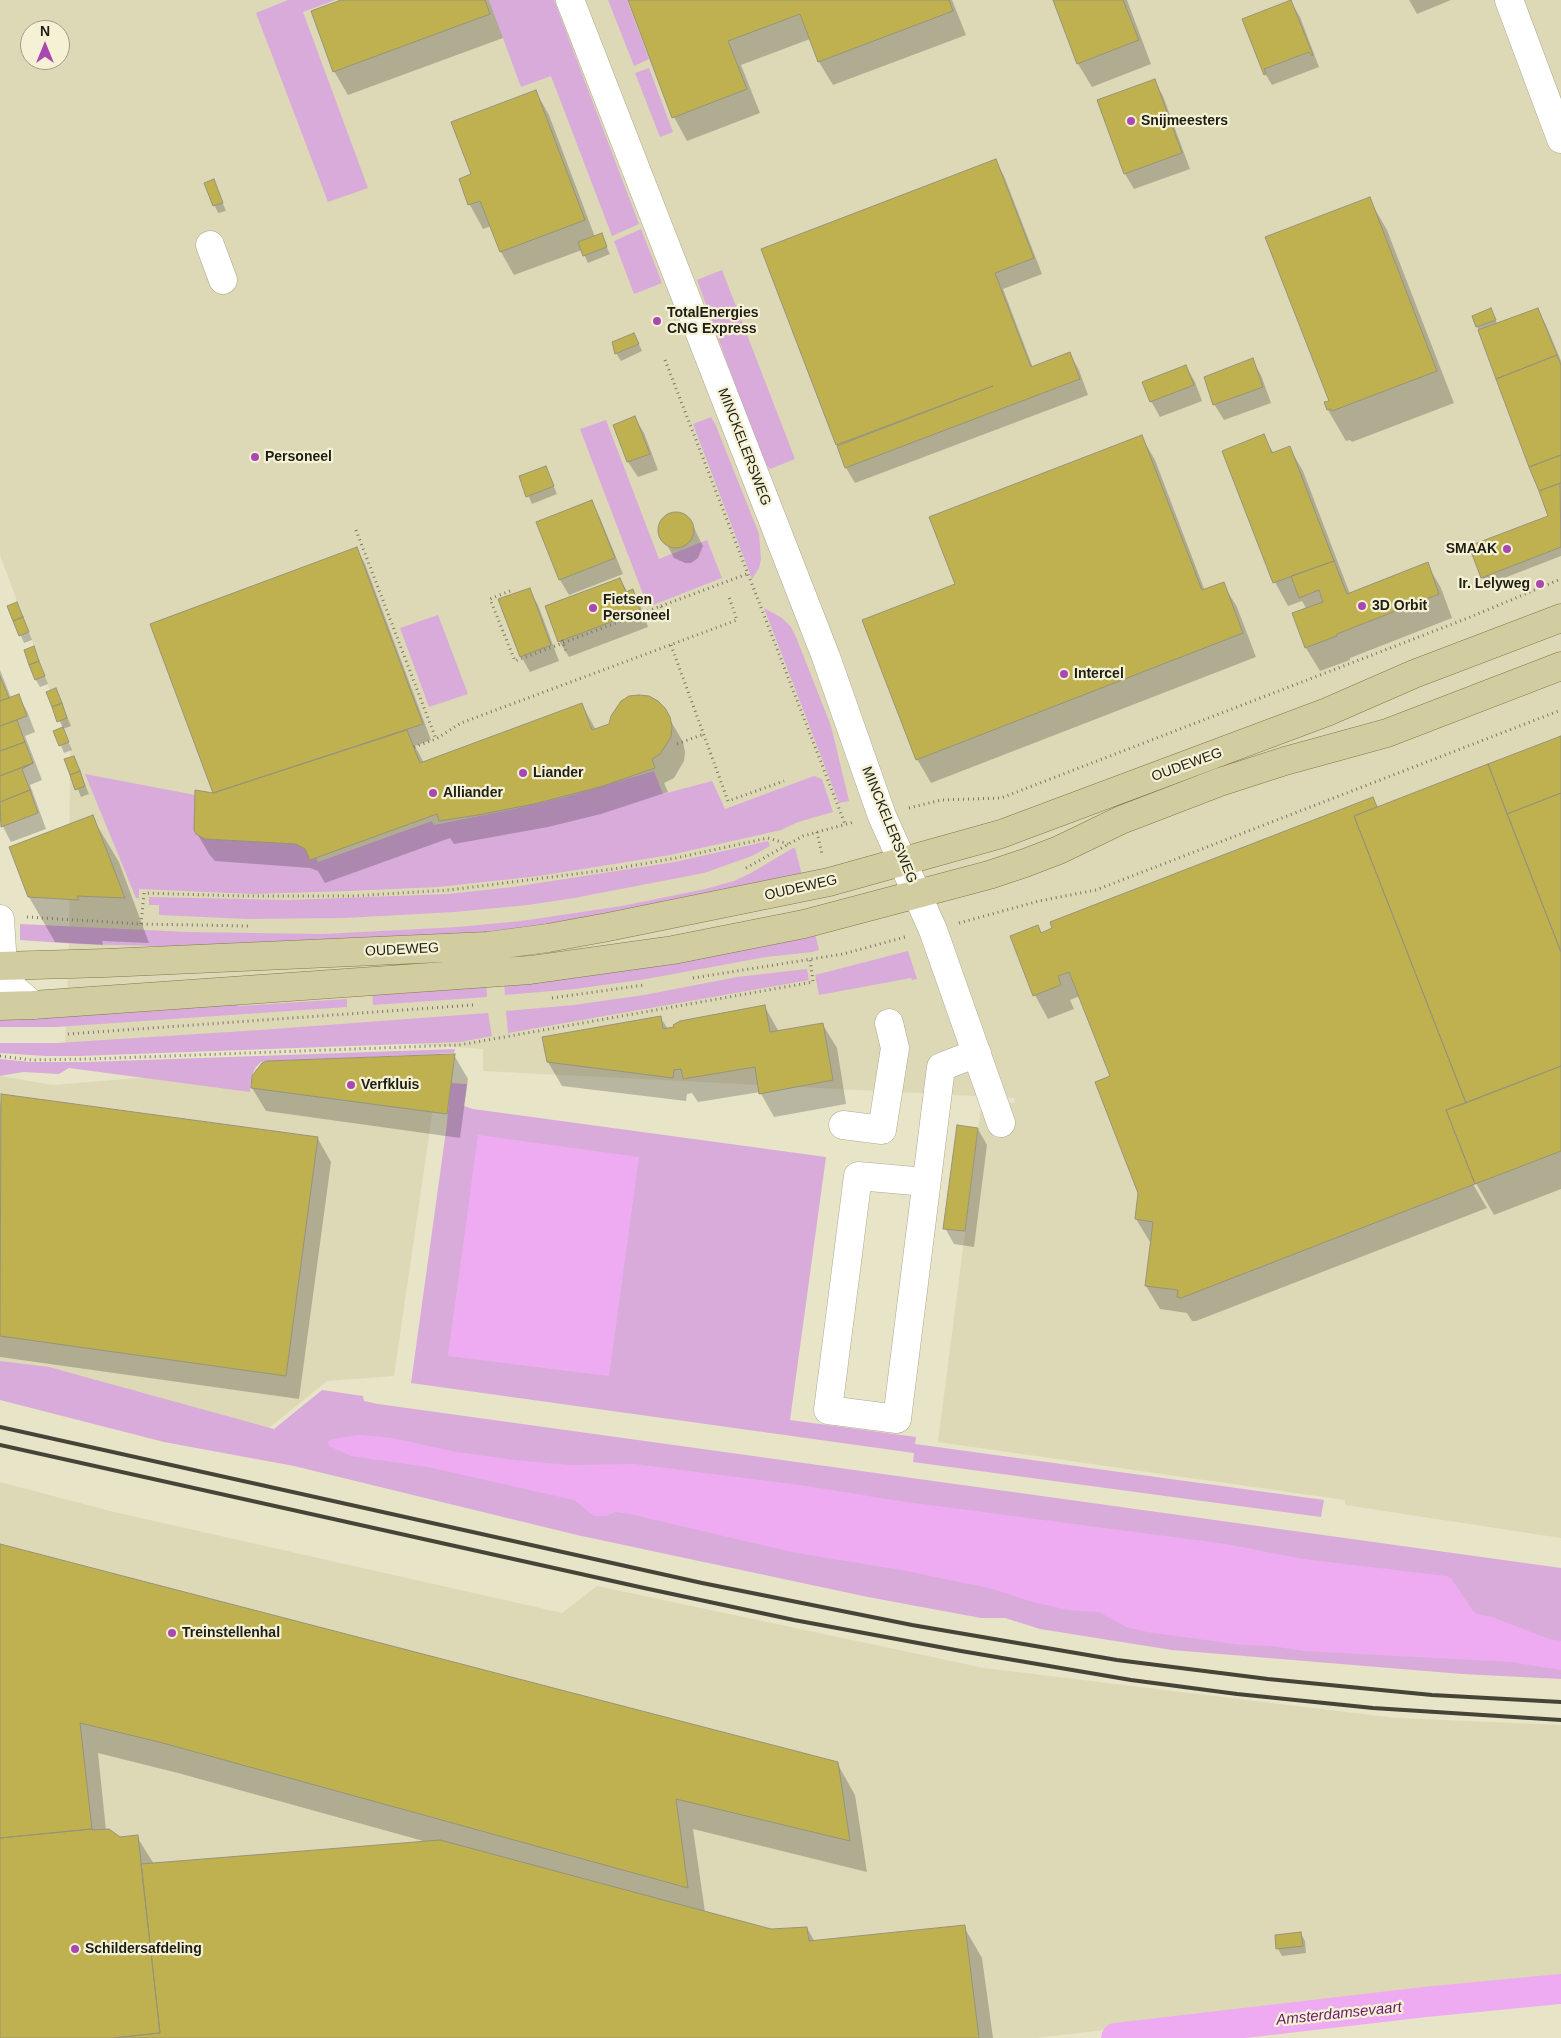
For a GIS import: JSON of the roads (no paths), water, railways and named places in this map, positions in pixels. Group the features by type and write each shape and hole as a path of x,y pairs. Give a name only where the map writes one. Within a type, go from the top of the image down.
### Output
{"main road":[{"name":"OUDEWEG","path":"2,966 106,964 488,946 608,927 787,891 903,863 1001,834 1327,712 1414,674 1561,618"},
{"name":"OUDEWEG","path":"0,1006 530,970 673,950 836,917 1025,863 1059,850 1121,820 1220,782 1285,761 1387,733 1561,666"}],"street":[{"name":"MINCKELERSWEG","path":"570,0 826,657 882,816 934,930 1001,1122"},
{"path":"1509,0 1561,139"},
{"path":"210,245 223,280"},
{"path":"9,918 2,966 14,988 33,1005"},
{"path":"843,1125 882,1130 895,1048 889,1023"},
{"path":"926,1182 858,1176 828,1410 897,1419 941,1067 977,1053"}],"waterway":[{"name":"Amsterdamsevaart","path":"1116,2038 1425,2002 1561,1989"}],"railway":[{"path":"0,1427 702,1583 912,1625 1117,1660 1268,1679 1432,1695 1561,1702"},
{"path":"0,1445 644,1588 794,1620 961,1651 1131,1680 1237,1694 1373,1708 1561,1720"}],"place":[{"name":"Snijmeesters","path":"1131,121"},
{"name":"TotalEnergies CNG Express","path":"657,321"},
{"name":"Personeel","path":"255,457"},
{"name":"SMAAK","path":"1507,549"},
{"name":"Ir. Lelyweg","path":"1540,584"},
{"name":"3D Orbit","path":"1362,606"},
{"name":"Fietsen Personeel","path":"593,608"},
{"name":"Intercel","path":"1064,674"},
{"name":"Liander","path":"523,773"},
{"name":"Alliander","path":"433,793"},
{"name":"Verfkluis","path":"351,1085"},
{"name":"Treinstellenhal","path":"172,1633"},
{"name":"Schildersafdeling","path":"75,1949"}]}
